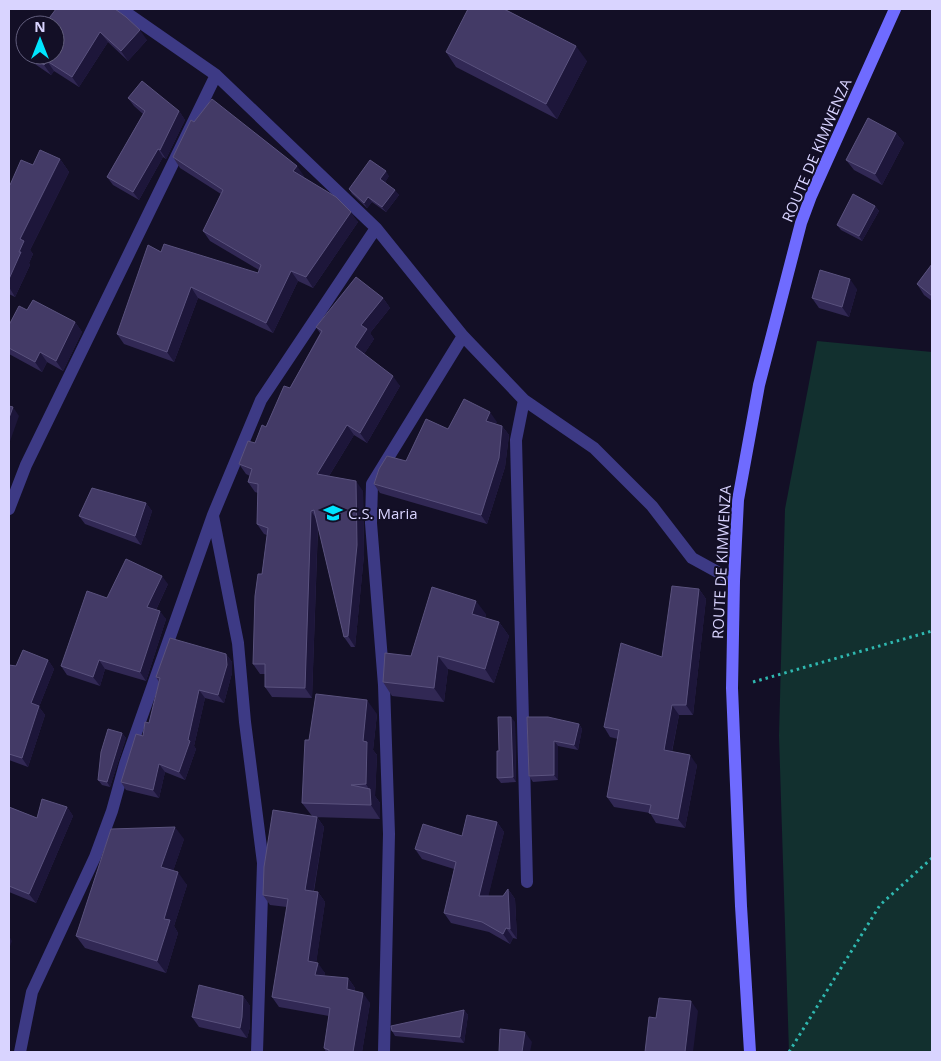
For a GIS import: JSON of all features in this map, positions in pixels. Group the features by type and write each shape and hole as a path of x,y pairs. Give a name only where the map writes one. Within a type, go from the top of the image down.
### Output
{"street":[{"path":"121,9 216,76 376,228 463,336 524,400 594,448 652,506 692,558 734,581"},
{"name":"ROUTE DE KIMWENZA","path":"750,1052 741,906 732,688 738,500 759,385 801,223 811,196 895,9"},
{"path":"9,509 26,465 216,76"},
{"path":"20,1052 32,992 96,857 112,811 125,764 213,515 261,400 376,228"},
{"path":"384,1052 389,834 384,685 371,523 372,484 463,336"},
{"path":"524,400 516,440 527,882"},
{"path":"213,515 238,644 245,722 263,863 258,1052"}],"path":[{"path":"732,688 932,631"},
{"path":"789,1052 880,905 932,858"}],"green space":[{"path":"817,341 932,352 932,1052 789,1052 779,736 785,509"}],"building":[{"path":"56,9 115,9 140,30 121,51 100,32 72,77 53,65 65,65 65,15 52,15"},
{"path":"468,9 504,9 576,46 546,104 446,52"},
{"path":"142,81 179,111 160,150 158,149 133,192 107,177 145,111 128,98"},
{"path":"212,99 297,166 293,171 336,197 351,212 306,277 291,271 266,323 191,287 167,352 117,334 148,245 161,252 164,244 258,273 261,265 203,231 223,190 173,157 191,120 194,122"},
{"path":"868,118 896,133 875,174 846,160"},
{"path":"40,150 60,159 20,239 24,241 19,252 21,252 9,279 9,184 21,160 33,165"},
{"path":"370,160 386,171 380,179 395,190 382,207 368,197 364,203 349,189"},
{"path":"853,194 875,206 859,236 837,225"},
{"path":"932,264 932,296 917,284"},
{"path":"820,270 850,279 842,307 812,298"},
{"path":"356,277 383,298 361,325 367,329 355,347 393,376 360,433 347,425 317,474 356,481 357,545 348,636 344,637 314,510 311,511 305,688 265,687 265,664 253,664 255,596 258,574 262,574 268,528 257,524 258,484 248,482 252,469 239,464 248,441 255,443 262,425 266,427 284,386 290,388 322,331 316,327"},
{"path":"33,300 75,322 56,361 40,352 35,362 9,348 9,325 19,306 27,310"},
{"path":"464,399 490,412 486,421 502,426 499,458 481,515 374,484 379,469 387,456 406,461 426,419 448,429"},
{"path":"9,406 13,407 9,418"},
{"path":"92,488 146,503 135,536 79,516"},
{"path":"126,559 162,576 147,607 160,611 140,672 99,660 93,677 61,666 87,591 107,598"},
{"path":"672,586 699,589 686,705 672,705 664,750 690,755 678,819 649,813 651,805 607,797 619,730 604,727 621,643 662,657"},
{"path":"432,587 476,601 472,614 499,622 485,669 438,656 434,688 383,682 385,653 411,656"},
{"path":"170,638 226,654 227,665 218,695 199,690 188,740 190,741 179,772 159,764 153,790 121,782 136,734 143,736 145,722 149,723 160,678 156,677"},
{"path":"23,650 48,660 31,703 39,706 22,758 9,754 9,665 16,666"},
{"path":"316,694 367,700 363,741 367,742 366,784 351,785 370,789 371,805 302,803 305,740 309,740"},
{"path":"498,717 511,717 513,777 497,778 497,751 499,751"},
{"path":"527,717 548,717 579,724 574,745 554,741 554,775 529,776"},
{"path":"108,729 122,733 107,782 98,780 101,752"},
{"path":"42,799 67,807 29,894 9,886 9,807 37,818"},
{"path":"273,810 317,817 305,890 318,892 308,961 318,963 315,975 348,978 347,989 363,993 353,1052 329,1052 329,1050 324,1048 330,1008 272,997 288,899 263,895 264,867"},
{"path":"467,815 497,822 479,896 503,896 508,889 510,929 506,928 503,934 482,922 444,913 456,862 415,849 423,824 462,836"},
{"path":"175,827 161,867 178,872 164,919 170,920 157,961 76,936 111,829"},
{"path":"199,985 243,996 240,1028 192,1017"},
{"path":"659,998 691,1001 685,1052 645,1052 649,1017 656,1018"},
{"path":"464,1010 460,1037 392,1031 391,1026"},
{"path":"500,1029 525,1032 522,1052 499,1052"}],"place":[{"name":"C.S. Maria","path":"333,513"}]}
